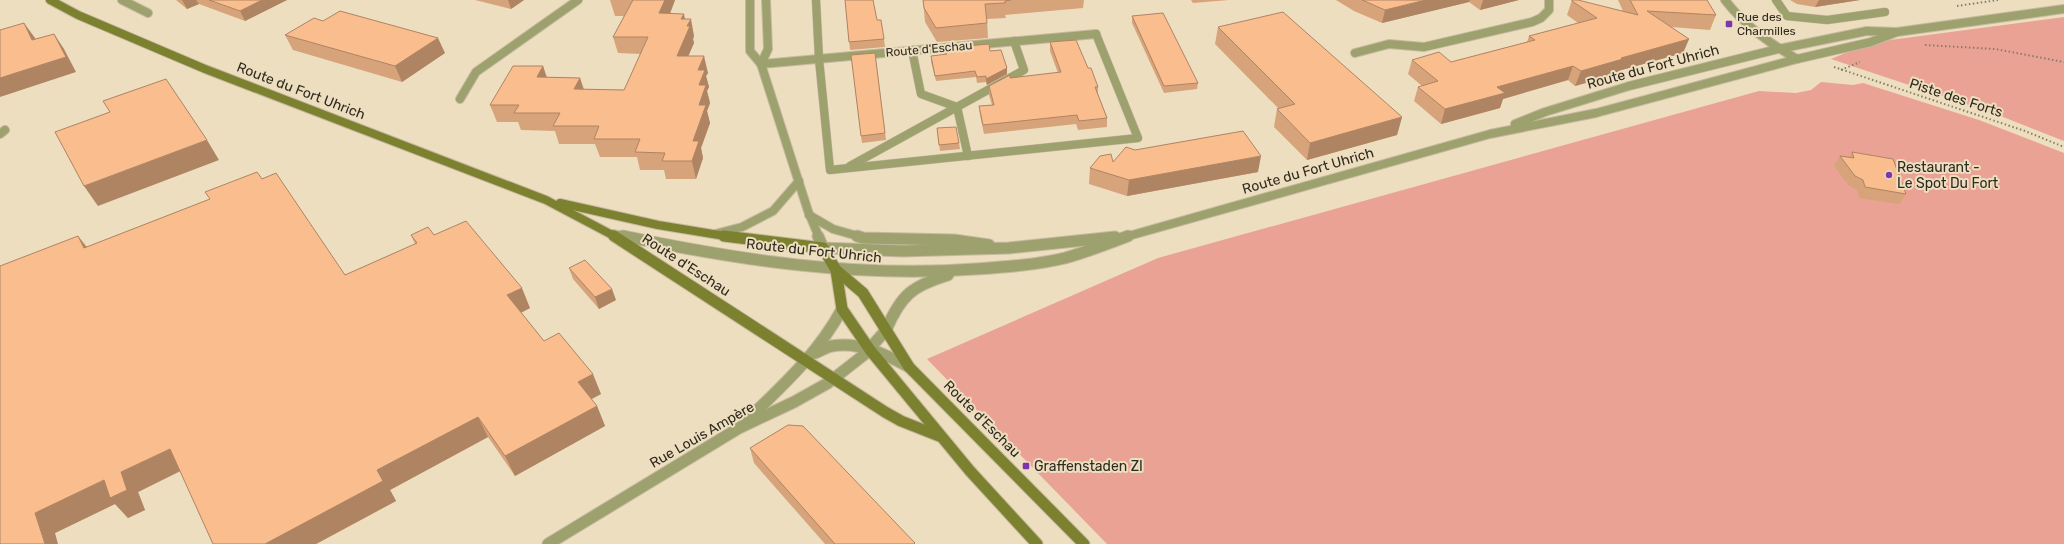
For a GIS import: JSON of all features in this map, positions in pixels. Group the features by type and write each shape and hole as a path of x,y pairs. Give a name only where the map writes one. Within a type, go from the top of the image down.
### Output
{"main road":[{"name":"Route du Fort Uhrich","path":"50,0 78,15 205,69 546,200 609,233"},
{"name":"Route du Fort Uhrich","path":"546,200 626,219 709,235 764,243 823,248"},
{"name":"Route d'Eschau","path":"609,233 810,357 834,378 901,421 939,436"},
{"name":"Route d'Eschau","path":"823,248 836,270 863,293 909,367 1084,544"},
{"name":"Route d'Eschau","path":"836,270 842,309 870,350 939,436 1037,544"}],"street":[{"path":"122,0 148,13"},
{"path":"460,99 476,72 578,0"},
{"name":"Route d'Eschau","path":"750,0 750,51 761,64 809,215 823,248"},
{"path":"761,64 768,49 766,0"},
{"path":"1355,53 1389,44 1424,47 1532,22 1541,18 1549,10 1550,0"},
{"path":"1725,0 1758,34 1778,49 1797,59"},
{"name":"Route du Fort Uhrich","path":"1490,134 1545,112 1630,86 1778,49 1867,31 1897,32 2064,9"},
{"name":"Route du Fort Uhrich","path":"609,233 685,249 836,270 891,274 963,271 1014,266 1075,255 1132,235 1490,134 1596,113 1797,59 1871,42 1897,32"},
{"name":"Route d'Eschau","path":"761,64 1096,34"},
{"path":"709,235 742,227 773,211 799,181"},
{"name":"Route du Fort Uhrich","path":"809,215 833,229 863,238 954,240 1009,248"},
{"name":"Route du Fort Uhrich","path":"823,248 903,251 1009,248 1132,235"},
{"path":"870,350 886,330 896,306 914,288 928,281 963,271"},
{"name":"Route d'Eschau","path":"739,428 810,357 832,330 842,309"},
{"name":"Route d'Eschau","path":"810,357 833,345 847,345 888,354 909,367"},
{"name":"Rue Louis Ampère","path":"548,544 739,428 794,402 834,378 870,350"}],"lane":[{"path":"816,0 819,59 830,170 1138,138 1096,34"},
{"path":"1776,0 1787,16 1821,20 1885,12"},
{"path":"846,168 1024,70 1014,41"},
{"path":"912,50 921,94 957,107"},
{"path":"957,107 968,156"}],"path":[{"path":"1923,45 1973,45 1999,48 2064,62"},
{"name":"Piste des Forts","path":"1864,60 1840,70 2026,131 2064,147"}],"shaded area":[{"path":"2064,17 2064,141 1993,113 1831,59 1852,50 1890,40"},
{"path":"1821,82 1853,85 1863,83 1979,120 2064,153 2064,544 1107,544 927,359 1158,258 1759,91 1796,93 1811,90"}],"building":[{"path":"209,0 262,0 240,11"},
{"path":"633,0 665,0 659,13 684,14 681,19 691,19 687,26 690,26 677,56 704,56 698,70 705,70 699,85 706,85 699,105 706,105 693,141 699,141 692,161 662,161 665,153 635,152 640,139 594,139 599,126 553,126 560,113 514,113 519,105 490,105 513,66 543,66 537,77 580,78 574,89 624,90 648,37 613,37"},
{"path":"845,0 873,0 877,20 881,20 884,39 849,42"},
{"path":"923,0 1011,0 1005,1 1005,3 985,4 987,23 936,28 924,8"},
{"path":"1362,0 1426,0 1385,10"},
{"path":"1572,0 1578,0 1638,15 1630,0 1707,0 1716,15 1647,11 1689,39 1581,71 1573,66 1497,87 1505,93 1445,109 1418,87 1438,81 1412,60 1439,52 1451,62 1535,40 1529,36 1597,18"},
{"path":"340,11 438,38 395,66 285,35 314,18 323,21"},
{"path":"1283,12 1402,117 1310,143 1277,109 1295,104 1218,27"},
{"path":"1163,13 1198,83 1164,86 1132,16"},
{"path":"24,23 32,40 54,34 66,57 0,78 0,30"},
{"path":"1076,40 1088,68 1091,68 1098,87 1095,87 1107,118 1079,121 1077,115 983,125 979,106 994,105 989,86 1010,75 1010,78 1061,72 1050,42"},
{"path":"989,44 990,51 1001,50 1007,68 986,79 986,76 977,77 975,71 935,76 931,56 947,54 943,48"},
{"path":"875,53 885,133 861,136 851,55"},
{"path":"166,79 207,140 84,186 55,132 110,112 103,101"},
{"path":"956,127 959,143 939,145 937,128"},
{"path":"1243,131 1261,156 1129,180 1090,168 1100,156 1111,154 1113,162 1126,147 1135,150"},
{"path":"1852,152 1893,159 1906,194 1865,187 1863,180 1855,176 1840,156 1854,158"},
{"path":"257,172 262,179 276,173 345,275 417,243 411,235 428,227 434,235 466,221 522,288 507,295 544,341 559,333 593,374 578,382 597,406 505,456 478,417 377,470 383,481 265,544 213,544 170,449 121,472 127,490 110,498 104,480 35,513 45,544 0,544 0,266 78,236 84,248 210,199 205,192"},
{"path":"585,260 612,289 595,297 569,268"},
{"path":"788,425 803,426 915,543 835,544 750,448"}],"place":[{"name":"Rue des Charmilles","path":"1729,24"},
{"name":"Restaurant - Le Spot Du Fort","path":"1889,175"},
{"name":"Graffenstaden ZI","path":"1026,466"}]}
